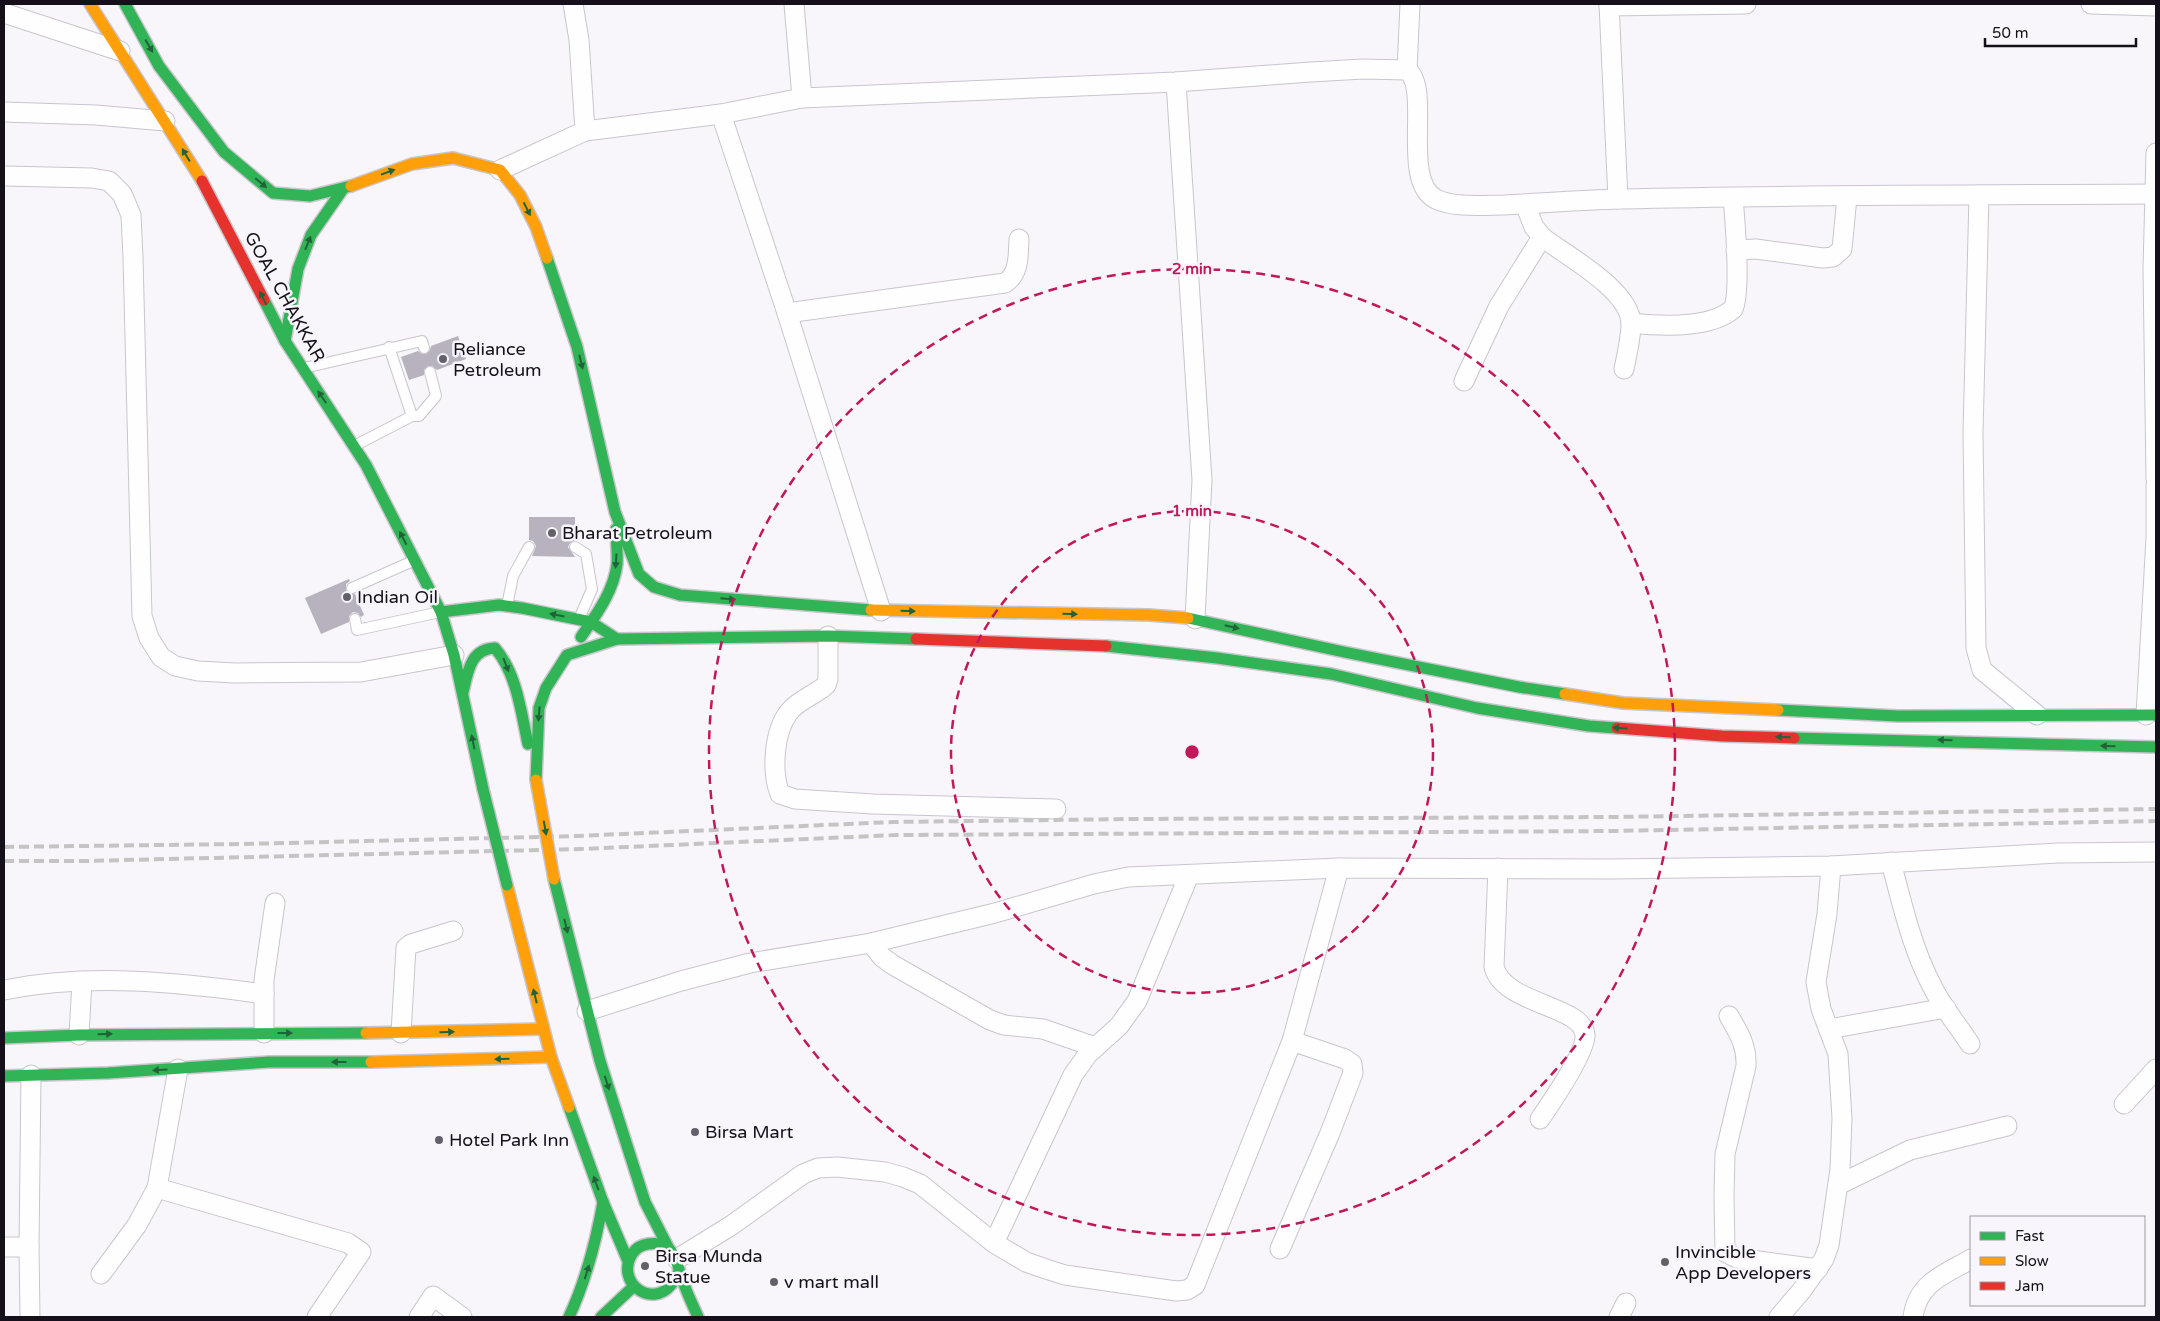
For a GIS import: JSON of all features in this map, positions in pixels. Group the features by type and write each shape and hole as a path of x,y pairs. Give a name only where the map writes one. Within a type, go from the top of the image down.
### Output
{"main road":[{"name":"GOAL CHAKKAR","path":"90,4 206,188 285,341 355,446 441,612 454,655 483,789 551,1057 603,1202 628,1261"},
{"path":"125,4 159,66 224,152 273,193 310,196 343,189 412,164 453,158 500,170 520,195 536,227 577,347 615,512 639,574 654,587 680,595 881,611 1139,614 1195,619 1344,652 1519,687 1623,703 1898,716 2151,715"},
{"path":"285,341 298,268 311,236 343,189"},
{"path":"536,780 539,708 546,688 591,622 612,585 617,565 615,512"},
{"path":"441,612 507,606 591,622 617,639"},
{"path":"567,655 617,639 828,636 1103,646 1217,658 1331,674 1477,708 1590,726 1722,736 1990,741 2156,748"},
{"path":"462,693 471,662 476,653 481,649 495,648 504,660 517,699 536,780 554,879 600,1061 645,1202 675,1260 698,1317"},
{"path":"4,1038 45,1041 80,1035 401,1033 543,1029"},
{"path":"4,1076 40,1072 178,1069 269,1062 398,1062 551,1057"},
{"path":"569,1317 575,1305 597,1238 603,1202"},
{"path":"601,1317 640,1294 653,1296 665,1294 674,1284 675,1260 658,1244 646,1244 635,1250 628,1261 627,1274 640,1294"}],"street":[{"path":"573,4 579,40 585,131"},
{"path":"794,4 802,98"},
{"path":"1410,4 1407,70 1412,76 1416,87 1419,166 1424,186 1429,194 1445,202 1464,204 1524,204 1618,199 2154,194"},
{"path":"1618,199 1609,5 1746,4"},
{"path":"2091,4 2156,6"},
{"path":"4,13 120,51"},
{"path":"500,170 585,131 721,114 802,98 1176,82 1311,72 1407,70"},
{"path":"1176,82 1202,480 1195,619"},
{"path":"4,112 96,115 165,121"},
{"path":"721,114 787,313 881,611"},
{"path":"2156,154 2153,269 2156,479"},
{"path":"4,176 92,178 109,181 122,194 130,215 133,257 142,616 149,638 161,657 175,666 198,671 245,673 361,672 454,655"},
{"path":"1979,195 1973,433 1976,648 1982,670 2037,715"},
{"path":"1736,250 1756,249 1823,258 1833,257 1842,249 1847,197"},
{"path":"1631,323 1676,326 1700,322 1730,312 1735,305 1736,299 1734,198"},
{"path":"1524,204 1534,227 1542,237 1619,296 1628,310 1631,323 1624,369"},
{"path":"1464,381 1499,306 1542,237"},
{"path":"787,313 1005,283 1011,279 1015,272 1019,239"},
{"path":"2151,715 2156,485"},
{"path":"828,636 828,679 826,685 789,711 776,746 775,772 780,794 795,799 873,804 1056,809"},
{"path":"587,1011 750,963 870,943 995,913 1094,884 1128,877 1339,868 1612,869 1831,866 2058,854 2156,852"},
{"path":"1891,862 1909,927 1932,988 1970,1044"},
{"path":"1779,1317 1824,1259 1829,1245 1838,1186 1842,1118 1838,1054 1816,993 1816,982 1827,914 1831,866"},
{"path":"675,1260 732,1224 803,1174 818,1168 837,1167 885,1172 920,1184 994,1243 1026,1262 1065,1275 1176,1291 1187,1290 1195,1285 1292,1042 1339,868"},
{"path":"1498,868 1494,968 1497,977 1504,985 1520,994 1569,1015 1579,1023 1585,1034 1584,1041 1568,1074 1540,1119"},
{"path":"994,1243 1073,1075 1095,1046 1119,1026 1137,1001 1189,875"},
{"path":"264,1033 266,960 275,903"},
{"path":"401,1033 406,948 411,944 453,931"},
{"path":"870,943 882,956 893,964 990,1020 1004,1025 1043,1028 1095,1046"},
{"path":"4,990 40,984 82,982 182,983 264,994"},
{"path":"80,1035 82,982"},
{"path":"1829,1029 1946,1008"},
{"path":"1729,1016 1745,1044 1747,1055 1725,1154 1725,1252 1737,1258 1818,1269"},
{"path":"1280,1249 1353,1073 1352,1064 1345,1058 1292,1042"},
{"path":"101,1274 137,1225 157,1188 178,1069"},
{"path":"2124,1104 2156,1069"},
{"path":"30,1317 29,1247 40,1072"},
{"path":"1838,1186 1910,1150 2007,1126"},
{"path":"157,1188 348,1243 361,1252 317,1317"},
{"path":"4,1247 29,1247"},
{"path":"1913,1317 1916,1301 1926,1287 1970,1260"},
{"path":"418,1317 433,1296 462,1317"}],"lane":[{"path":"303,368 422,341 424,348"},
{"path":"389,347 412,416"},
{"path":"355,446 412,416 419,416 436,396 430,372"},
{"path":"507,606 513,576 528,547"},
{"path":"575,547 586,554 592,589 579,620"},
{"path":"352,588 415,561"},
{"path":"355,619 357,630 441,612"}],"building":[{"path":"458,336 466,359 437,370 432,366 428,366 424,370 424,375 409,380 401,357 418,351 426,354 431,346"},
{"path":"529,517 575,517 575,540 568,547 575,557 532,556 536,546 533,541 529,540"},
{"path":"349,579 350,581 346,584 346,590 348,594 355,594 364,615 361,617 358,613 353,612 349,616 349,622 321,634 305,598"}],"railway":[{"path":"4,847 243,844 577,836 893,822 1612,817 2156,809"},
{"path":"4,861 85,861 581,849 897,835 1613,831 2156,821"}],"traffic: fast":[{"path":"125,4 159,66 224,152 273,193 310,196 351,186"},
{"path":"285,341 298,269 311,235 343,189"},
{"path":"547,258 577,347 615,512 639,574 654,587 680,595 871,610"},
{"path":"264,300 285,341 366,465 441,612 454,655 483,789"},
{"path":"581,637 604,602 612,584 617,564 616,529"},
{"path":"441,612 499,605 522,608 591,622 617,639"},
{"path":"1188,618 1344,652 1519,687 1565,694"},
{"path":"536,780 539,708 546,688 567,655 617,639 828,636 916,639"},
{"path":"1106,646 1217,658 1331,674 1477,708 1589,726 1617,728"},
{"path":"463,692 475,657 480,652 495,648 513,681 528,744"},
{"path":"1778,710 1898,716 2156,715"},
{"path":"1794,738 2156,747"},
{"path":"483,789 507,885"},
{"path":"554,879 600,1061 645,1202 669,1249"},
{"path":"4,1038 79,1035 366,1033"},
{"path":"4,1076 108,1073 269,1062 371,1062"},
{"path":"569,1107 603,1202 628,1261"},
{"path":"569,1317 590,1261 603,1202"},
{"path":"679,1272 671,1285 663,1292 645,1293 632,1282 628,1274 628,1264 632,1254 643,1245 657,1244 670,1249 698,1317"},
{"path":"601,1317 633,1287"}],"traffic: slow":[{"path":"90,4 202,181"},
{"path":"351,186 412,164 453,158 500,170 520,195 536,227 547,258"},
{"path":"871,610 1149,615 1188,618"},
{"path":"1565,694 1623,703 1778,710"},
{"path":"536,780 554,879"},
{"path":"507,885 551,1057 569,1107"},
{"path":"366,1033 543,1029"},
{"path":"371,1062 551,1057"}],"traffic: jam":[{"path":"202,181 264,300"},
{"path":"916,639 1106,646"},
{"path":"1617,728 1722,736 1794,738"}],"place":[{"name":"Reliance Petroleum","path":"443,359"},
{"name":"Bharat Petroleum","path":"552,533"},
{"name":"Indian Oil","path":"347,597"},
{"name":"Birsa Mart","path":"695,1132"},
{"name":"Hotel Park Inn","path":"439,1140"},
{"name":"Invincible App Developers","path":"1665,1262"},
{"name":"Birsa Munda Statue","path":"645,1266"},
{"name":"v mart mall","path":"774,1282"}]}
